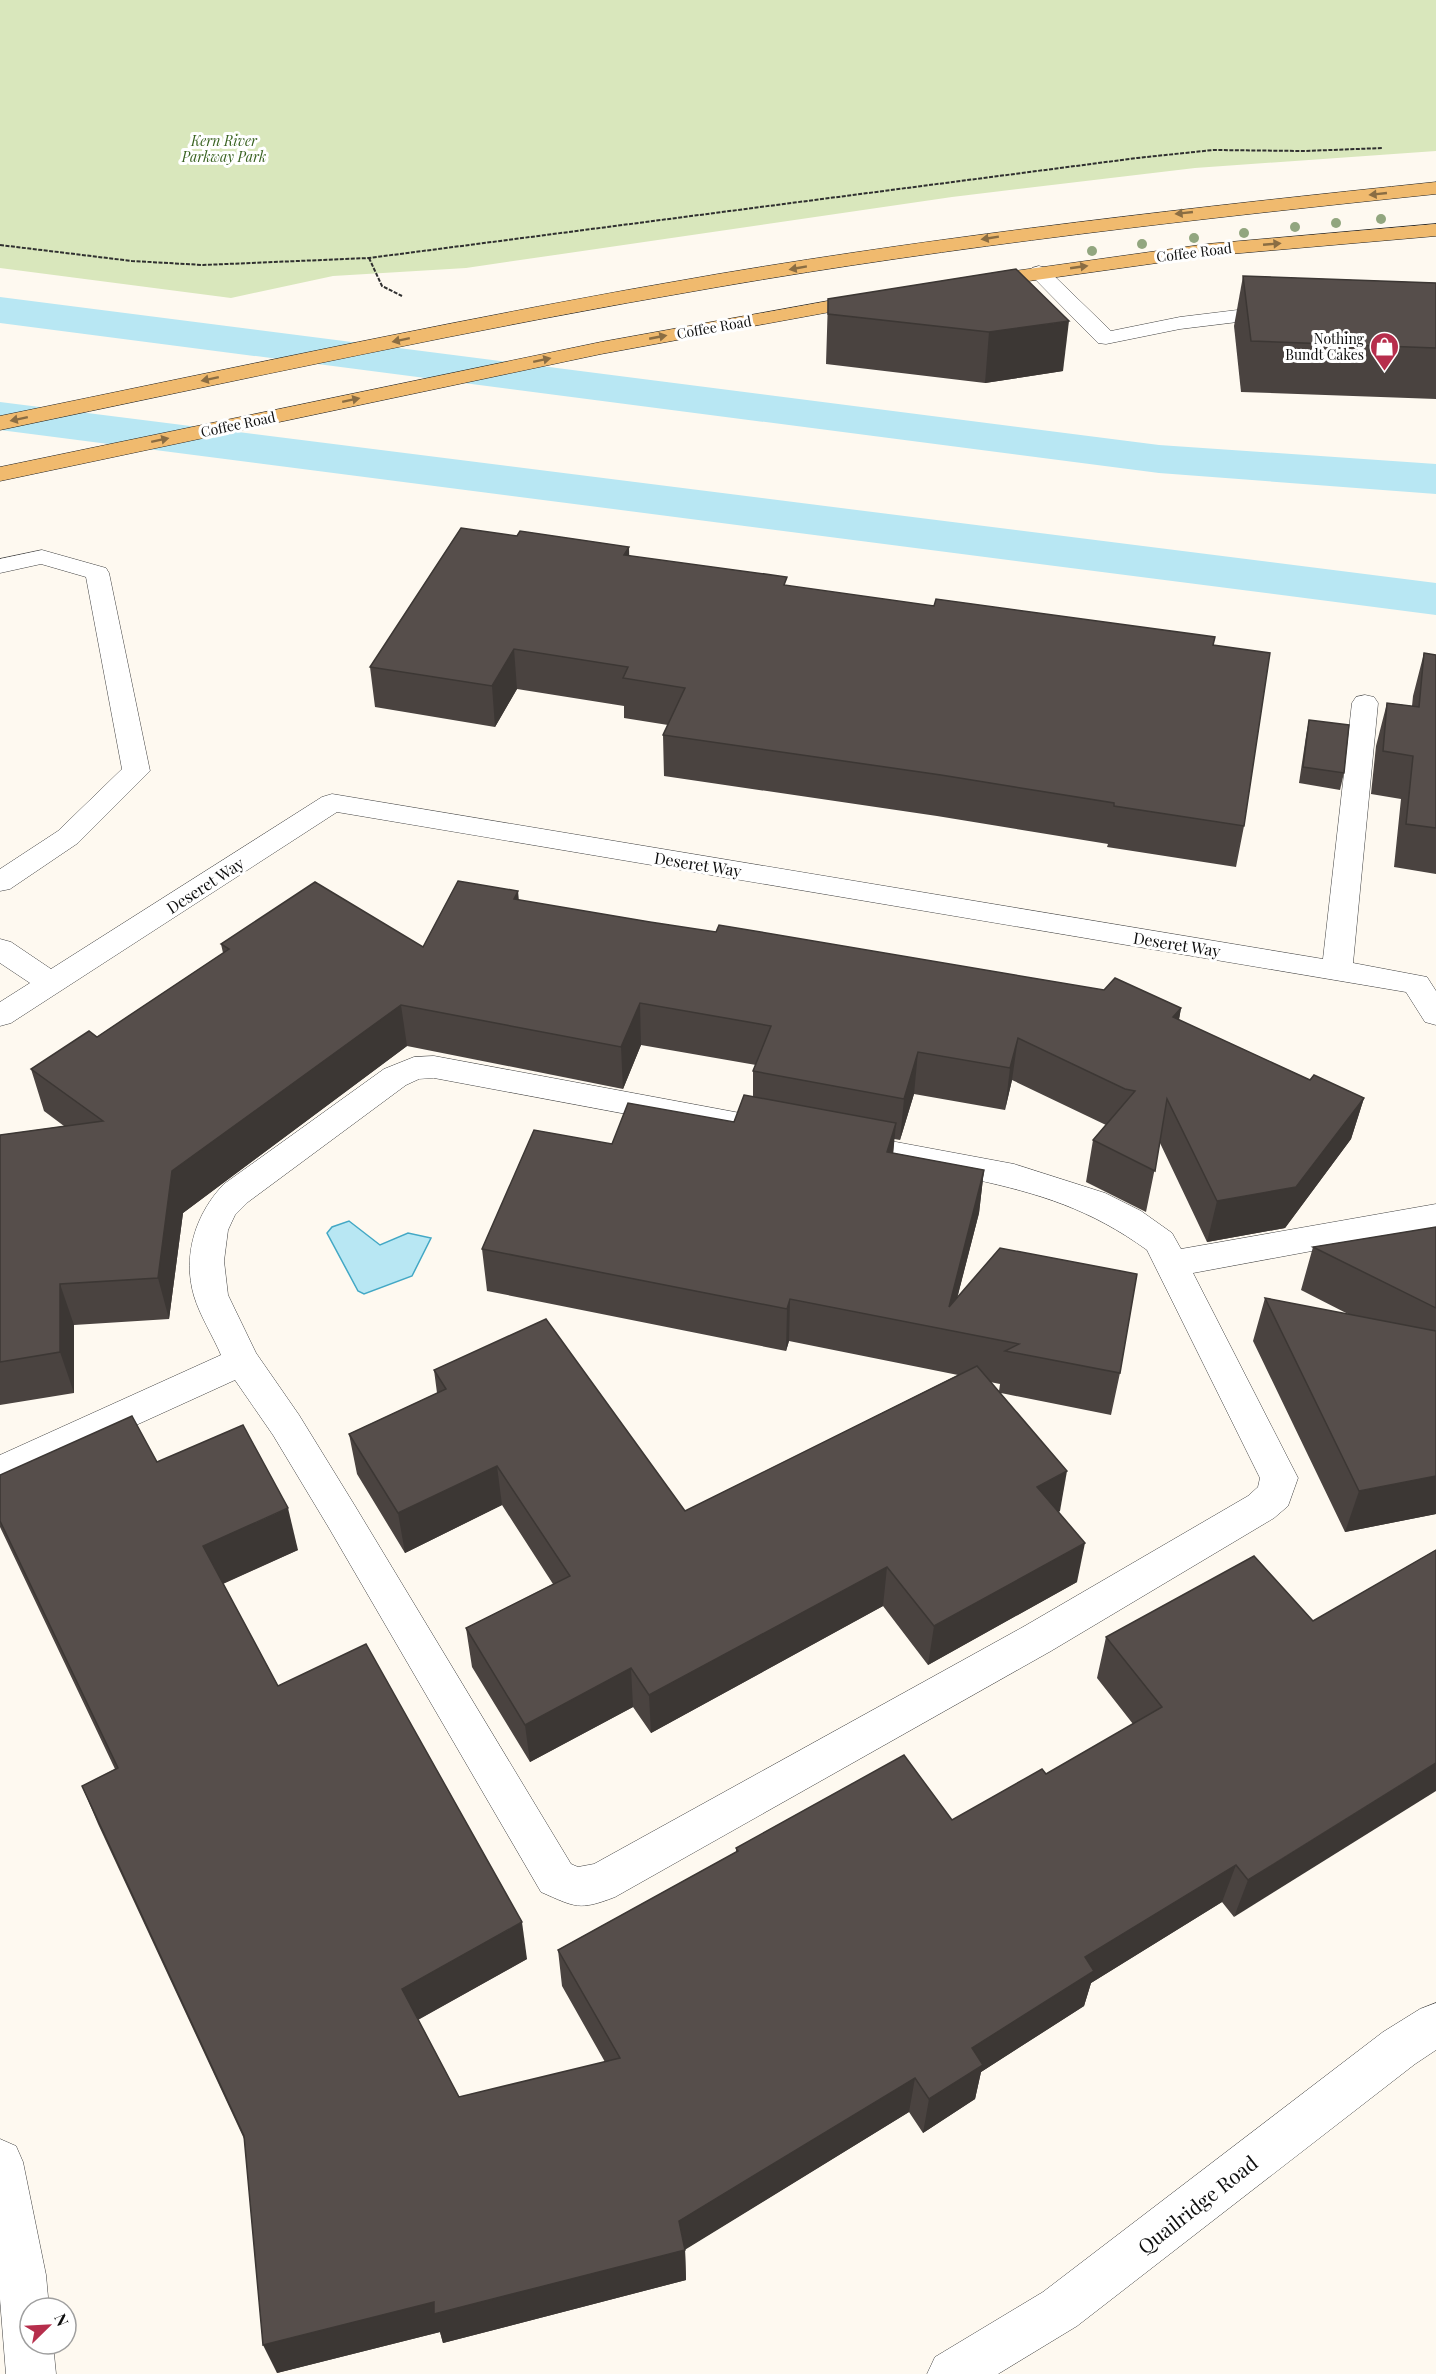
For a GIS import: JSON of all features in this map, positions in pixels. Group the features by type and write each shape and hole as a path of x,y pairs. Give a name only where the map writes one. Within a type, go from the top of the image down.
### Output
{"main road":[{"path":"0,423 458,328 806,266 1183,213 1436,188"},
{"name":"Coffee Road","path":"957,285 1207,250 1436,230"},
{"path":"603,301 672,305 977,257 1014,256 1039,272"},
{"name":"Coffee Road","path":"0,474 601,348 887,297"}],"street":[{"path":"1039,272 1106,338 1180,323 1299,309"},
{"path":"0,566 42,557 96,573 136,771 68,837 0,882"},
{"path":"1337,971 1365,703"},
{"name":"Deseret Way","path":"0,1016 332,803 1416,984 1436,1015"},
{"path":"0,950 51,983"},
{"path":"434,1067 718,1118 1040,1182 1113,1210 1138,1223 1160,1242 1279,1478 1275,1495 1261,1507 1006,1656 600,1883 577,1887 556,1878 342,1517 286,1425 242,1361 211,1295 209,1251 211,1230 221,1208 236,1193 395,1077 414,1068 434,1067"},
{"path":"1170,1263 1436,1216"},
{"path":"0,1472 242,1361"},
{"name":"Quailridge Road","path":"952,2374 1060,2309 1399,2048 1436,2025"},
{"path":"0,2162 22,2275 31,2374"}],"path":[{"path":"0,245 132,261 203,265 369,258 1137,158 1213,150 1305,151 1390,148"}],"green space":[{"name":"Kern River Parkway Park","path":"0,0 1436,0 1436,151 1195,168 952,197 466,268 333,276 231,298 0,268"}],"water":[{"path":"349,1221 380,1245 408,1233 431,1238 412,1276 364,1294 358,1291 327,1233 332,1227"}],"building":[{"path":"1016,269 1069,321 989,332 828,314 828,299"},
{"path":"1243,276 1436,283 1436,348 1251,341"},
{"path":"461,528 517,536 520,531 629,547 624,555 787,577 784,585 934,606 936,599 1215,637 1213,645 1270,653 1244,826 1114,806 1114,803 941,775 663,735 685,688 623,678 628,667 514,649 492,686 370,667"},
{"path":"1424,653 1436,655 1436,828 1406,824 1413,756 1383,751 1387,703 1419,707"},
{"path":"1309,720 1349,725 1344,773 1303,767"},
{"path":"458,881 518,891 514,899 650,922 716,932 719,925 1104,990 1115,978 1181,1008 1173,1017 1310,1080 1314,1075 1364,1098 1296,1187 1217,1201 1167,1099 1155,1171 1093,1140 1135,1091 1125,1089 1018,1038 1010,1068 918,1052 904,1099 753,1071 771,1026 640,1003 621,1047 401,1005 172,1171 158,1278 60,1284 60,1352 0,1362 0,1135 103,1121 31,1069 89,1031 97,1037 229,949 221,944 315,882 423,947"},
{"path":"744,1095 896,1123 887,1152 984,1170 949,1307 1000,1248 1137,1274 1120,1373 1005,1351 1019,1344 790,1299 787,1309 482,1249 534,1130 612,1144 628,1103 734,1122"},
{"path":"1436,1227 1436,1308 1313,1247"},
{"path":"1265,1298 1436,1331 1436,1476 1359,1491"},
{"path":"546,1319 685,1511 977,1366 1067,1471 1037,1487 1085,1543 934,1626 887,1567 649,1695 631,1668 525,1725 466,1628 570,1576 497,1466 398,1513 349,1434 446,1389 434,1370"},
{"path":"132,1416 157,1462 243,1425 288,1508 203,1546 278,1686 366,1644 522,1922 402,1989 459,2097 620,2058 558,1950 738,1851 736,1848 904,1755 952,1820 1042,1769 1046,1774 1162,1707 1106,1637 1254,1556 1313,1621 1436,1550 1436,1763 1248,1880 1236,1865 1085,1957 1094,1971 972,2048 983,2065 929,2099 915,2078 679,2221 685,2250 434,2314 434,2302 263,2345 244,2136 82,1786 118,1768 0,1521 0,1475"}],"waterway":[{"path":"0,310 1159,459 1436,479"},
{"path":"0,416 1436,599"}],"place":[{"name":"Nothing Bundt Cakes","path":"1385,372"}]}
